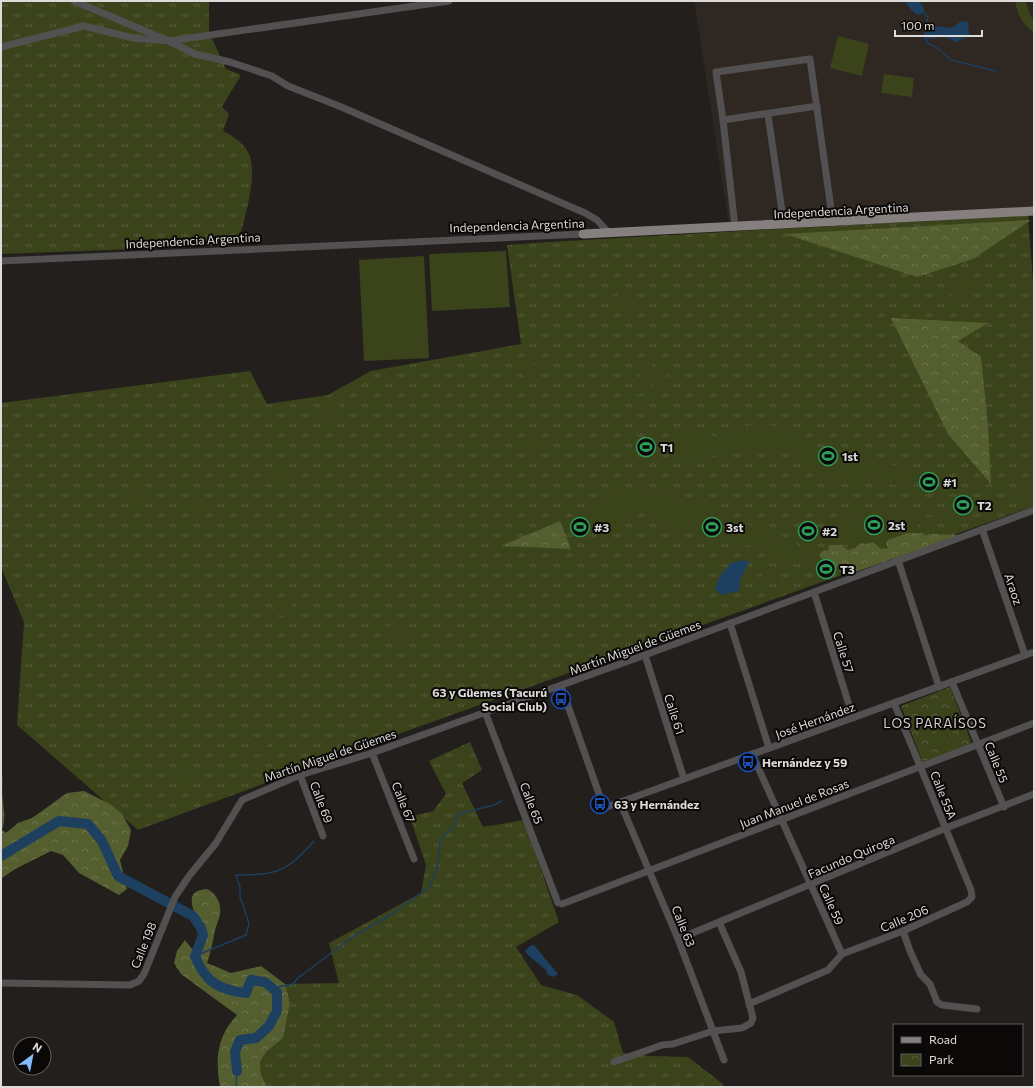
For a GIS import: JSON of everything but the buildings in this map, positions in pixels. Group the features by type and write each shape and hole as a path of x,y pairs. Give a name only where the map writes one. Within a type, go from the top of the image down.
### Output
{"main road":[{"name":"Independencia Argentina","path":"583,234 833,223 1034,211"}],"street":[{"path":"74,1 169,41 195,54 230,62 272,76 288,86 500,175 585,213 597,220 608,233"},
{"path":"1,47 84,26 133,38 169,41 449,1"},
{"path":"735,227 716,72 810,59 833,223"},
{"path":"723,120 768,115 817,106"},
{"path":"768,115 784,225"},
{"name":"Independencia Argentina","path":"1,261 583,234"},
{"name":"Martín Miguel de Güemes","path":"242,800 300,775 372,753 561,686 1034,510"},
{"name":"Araoz","path":"982,529 1025,655"},
{"path":"898,560 938,686"},
{"name":"Calle 57","path":"814,592 853,718"},
{"path":"730,624 769,748"},
{"name":"José Hernández","path":"561,686 604,808 1034,652"},
{"name":"Calle 61","path":"645,655 684,779"},
{"name":"Calle 55","path":"952,682 1004,807"},
{"name":"Calle 55A","path":"894,703 971,890 972,897"},
{"name":"Calle 65","path":"485,712 560,904"},
{"name":"Juan Manuel de Rosas","path":"560,904 1034,723"},
{"name":"Calle 67","path":"372,753 414,859"},
{"name":"Calle 59","path":"752,754 842,954"},
{"name":"Calle 69","path":"300,775 323,836"},
{"name":"Facundo Quiroga","path":"678,939 946,828 1004,807 1034,794"},
{"name":"Calle 198","path":"1,983 130,985 139,981 144,974 175,897 189,876 216,843 242,800"},
{"name":"Calle 63","path":"620,802 678,939 724,1060"},
{"name":"Calle 206","path":"842,954 903,931 967,902 972,897"},
{"path":"614,1062 662,1045 673,1044 713,1031 742,1028 751,1023 753,1018 741,972 719,922"},
{"path":"903,931 921,975 930,984 937,1002 942,1005 977,1009"},
{"path":"749,1004 828,970 842,954"}],"shaded area":[{"path":"694,1 1034,1 1034,211 729,225"}],"green space":[{"path":"1,1 209,1 209,32 226,69 241,75 222,107 229,114 223,131 235,138 246,148 250,156 252,166 249,200 238,245 1,254"},
{"path":"1015,1 1026,1 1030,15 1034,20 1034,33 1021,19"},
{"path":"838,36 869,44 862,76 830,68"},
{"path":"884,74 914,78 912,97 881,93"},
{"path":"1028,215 1034,295 1034,506 368,745 138,830 17,725 24,622 1,567 1,403 250,371 267,404 328,395 371,371 521,344 507,245"},
{"path":"1031,220 973,259 917,277 785,234"},
{"path":"506,251 510,307 432,311 429,254"},
{"path":"424,256 429,358 364,361 359,260"},
{"path":"965,280 974,286 972,294 960,300 952,297 951,290 957,283"},
{"path":"622,291 635,294 638,297 638,305 625,310 615,305 614,298"},
{"path":"891,318 988,323 958,341 981,357 988,426 991,484 948,434"},
{"path":"642,360 653,362 650,389 639,387"},
{"path":"526,362 539,366 540,372 534,379 527,379 518,370 520,365"},
{"path":"656,362 667,364 663,391 652,390"},
{"path":"639,396 644,396 647,399 647,409 642,415 637,411 637,400"},
{"path":"326,403 336,403 340,407 338,415 329,417 319,413 318,409 320,406"},
{"name":"1st","path":"756,424 782,427 801,435 819,449 850,453 906,469 909,476 908,480 904,487 868,479 851,481 834,479 810,470 797,458 783,450 758,449 702,458 687,458 674,451 672,445 673,433 676,427 685,425 698,427 715,437 723,437 737,429"},
{"path":"531,435 543,439 545,445 535,455 529,454 524,450 524,438"},
{"path":"273,470 285,474 287,480 281,488 274,487 265,478 266,473"},
{"name":"#1","path":"927,473 934,476 937,480 939,487 936,492 926,489 921,485 921,476"},
{"path":"1024,480 1033,484 1034,489 1031,498 1027,499 1019,492 1020,481"},
{"path":"140,484 146,487 149,493 146,499 140,502 134,499 131,493 134,487"},
{"name":"3st","path":"640,488 683,497 697,504 709,500 713,503 713,511 717,514 784,537 816,557 815,564 809,562 798,565 760,548 735,544 726,535 703,536 685,530 677,535 672,534 671,526 659,523 648,512 637,507 627,512 610,527 600,532 584,514 586,507 615,492"},
{"path":"194,495 206,500 208,506 202,512 197,513 193,511 190,501"},
{"name":"T2","path":"958,496 967,499 970,502 972,507 968,512 955,508 955,499"},
{"name":"2st","path":"935,507 949,508 957,513 957,518 953,519 927,514 923,515 917,527 900,528 880,540 877,538 872,542 861,537 855,539 853,545 829,544 827,541 830,522 852,513 856,512 866,514 874,518 883,510 893,508 918,510"},
{"name":"#3","path":"577,517 589,521 591,528 581,538 575,537 570,532 570,521"},
{"path":"560,521 571,549 501,546"},
{"name":"#2","path":"805,521 818,525 819,532 810,542 803,541 798,536 799,525"},
{"path":"908,533 923,533 925,536 932,534 961,535 844,576 834,564 825,561 819,556 821,552 825,550 828,551 829,545 841,545 848,550 855,548 860,543 866,544 873,542 881,549 888,548 886,543 888,540"},
{"name":"T3","path":"822,563 831,565 835,572 828,577 818,575 818,566"},
{"path":"774,566 781,576 776,583 767,585 762,581 762,575 766,569"},
{"path":"286,598 291,602 291,612 285,616 273,614 271,609 274,603"},
{"path":"405,622 409,627 406,636 394,637 388,634 387,628 392,623"},
{"path":"950,687 972,744 923,763 901,706"},
{"path":"951,727 955,740 932,749 927,736"},
{"path":"263,736 267,740 267,750 255,755 250,753 252,741"},
{"path":"470,742 482,770 462,783 483,827 524,820 559,922 516,947 541,985 577,995 614,1022 623,1053 650,1056 688,1057 723,1084 722,1087 267,1087 261,1074 260,1062 267,1051 283,1037 290,1003 285,984 339,983 329,943 421,893 426,865 410,817 433,811 446,794 429,761"},
{"path":"1,768 4,816 2,830 6,833 18,823 32,818 67,793 84,791 110,804 122,814 131,830 128,846 120,860 127,889 119,895 79,873 63,855 51,851 19,867 1,879"},
{"path":"180,771 189,773 190,778 189,790 183,792 176,783 175,779"},
{"path":"207,889 217,897 220,905 220,914 207,963 231,973 261,966 285,984 290,1003 283,1038 267,1051 260,1062 261,1074 267,1087 220,1087 218,1076 219,1048 225,1031 237,1015 181,974 174,963 177,951 185,940 192,949 198,941 200,929 192,900 193,895 198,891"}],"water":[{"path":"905,1 919,1 924,8 923,13 918,15 911,10"},
{"path":"968,21 969,35 957,42 945,37 924,39 924,31 934,26 951,28 960,22"},
{"path":"744,560 749,562 740,580 739,591 721,595 715,589 720,576 731,563"},
{"path":"531,945 534,945 558,974 553,977 547,974 546,970 527,954 525,951"}],"waterway":[{"path":"923,12 928,17 924,32"},
{"path":"926,38 927,43 936,47 951,60 996,71"},
{"path":"273,988 293,984 298,978 354,936 392,914 428,888 437,870 441,838 452,828 458,814 494,805 502,801"},
{"path":"1,856 59,821 88,824 102,841 118,876 193,916 201,928 203,935 195,956 203,972 208,978 221,987 236,992 246,993 251,980 265,982 277,992 277,1011 269,1026 256,1038 240,1040 235,1052 237,1071"},
{"path":"195,956 246,935 249,923 240,897 240,887 236,875 262,874 280,870 296,859 314,841"},
{"path":"236,1087 237,1071"}],"place":[{"name":"T1","path":"646,447"},
{"name":"1st","path":"828,456"},
{"name":"#1","path":"929,482"},
{"name":"T2","path":"963,505"},
{"name":"2st","path":"874,525"},
{"name":"#3","path":"580,527"},
{"name":"3st","path":"712,527"},
{"name":"#2","path":"808,531"},
{"name":"T3","path":"826,569"},
{"name":"63 y Güemes (Tacurú Social Club)","path":"561,699"},
{"name":"Hernández y 59","path":"748,762"},
{"name":"63 y Hernández","path":"600,804"}],"district":[{"name":"LOS PARAÍSOS","path":"935,723"}]}
